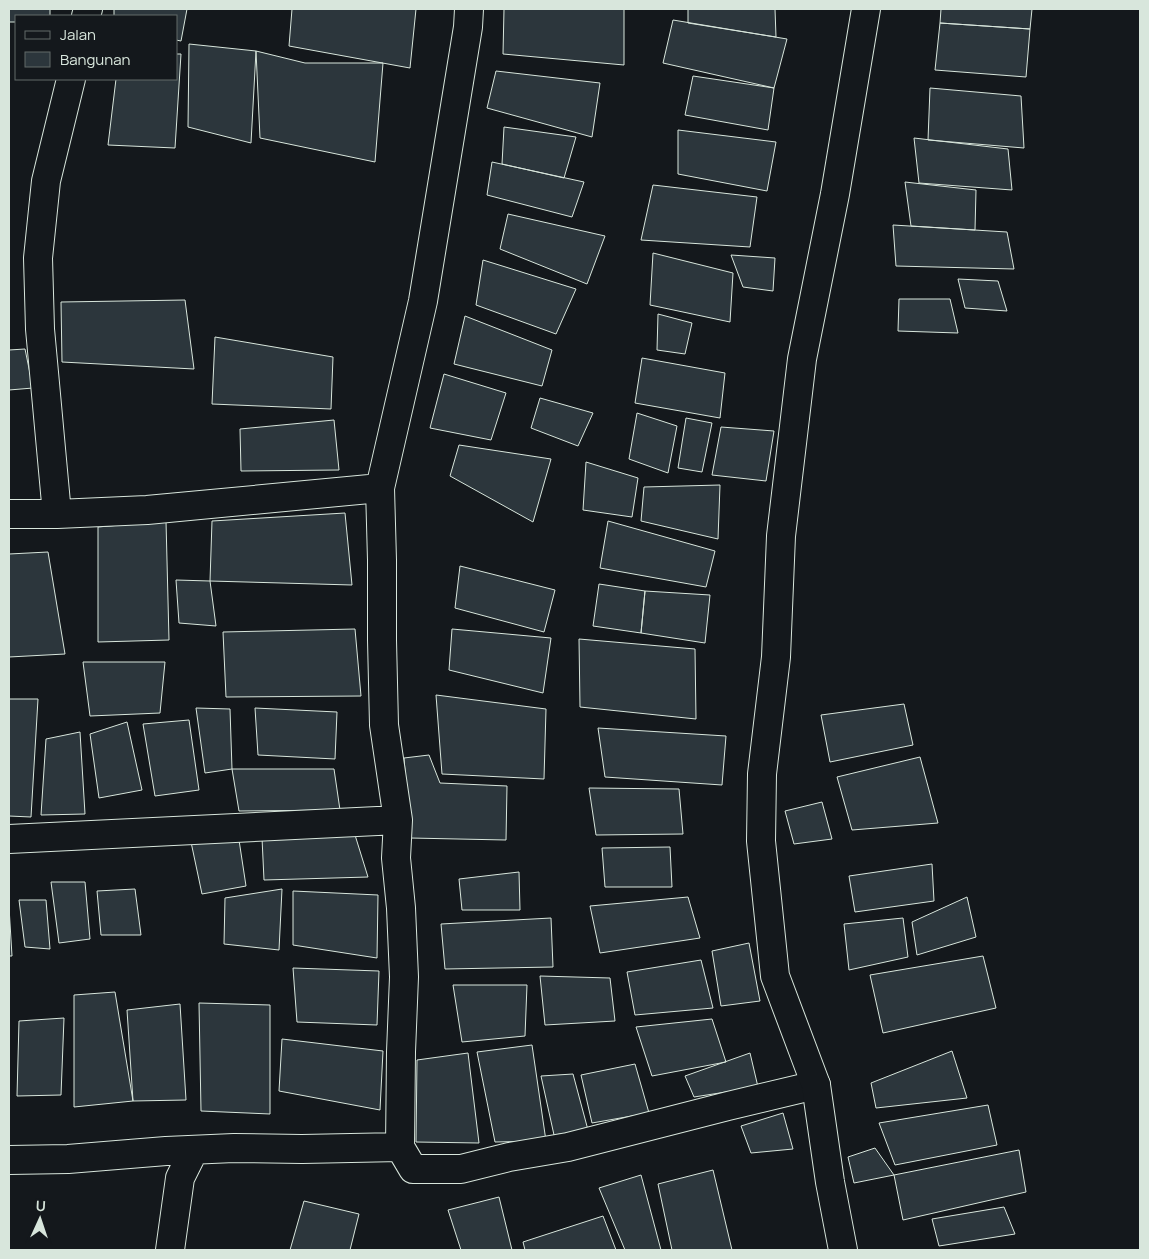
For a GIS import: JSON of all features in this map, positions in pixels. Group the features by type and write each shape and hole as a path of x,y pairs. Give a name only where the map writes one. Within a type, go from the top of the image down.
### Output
{"street":[{"path":"469,9 468,27 423,301 380,488 384,725 398,820 396,858 401,908 404,977 400,1147 413,1169 461,1169 508,1157 568,1147 816,1085"},
{"path":"843,1250 830,1182 816,1085 775,976 761,841 762,774 776,657 782,536 802,360 835,194 866,9"},
{"path":"57,514 40,328 38,258 46,181 71,80"},
{"path":"9,514 147,510 380,488"},
{"path":"9,839 398,820"},
{"path":"9,1160 68,1159 166,1151 234,1148 400,1147"},
{"path":"170,1250 180,1178 194,1150"}],"building":[{"path":"9,9 50,9 50,15 15,15 15,22 9,22"},
{"path":"114,9 187,9 181,41 178,40 178,15 114,15"},
{"path":"292,9 416,9 410,68 289,46"},
{"path":"504,9 624,9 624,65 503,54"},
{"path":"688,9 775,9 776,37 688,23"},
{"path":"941,9 1032,9 1030,29 940,23"},
{"path":"673,20 787,39 774,88 663,63"},
{"path":"940,23 1030,29 1026,77 935,70"},
{"path":"189,44 256,51 251,143 188,127"},
{"path":"256,51 305,63 383,63 375,162 260,138"},
{"path":"178,54 181,54 175,148 108,145 116,80 178,80"},
{"path":"496,71 600,83 592,137 487,108"},
{"path":"693,76 774,88 768,130 685,115"},
{"path":"930,88 1021,96 1024,148 928,140"},
{"path":"504,127 576,137 564,178 502,164"},
{"path":"678,130 776,142 767,191 678,174"},
{"path":"914,138 1008,149 1012,190 919,183"},
{"path":"492,162 584,182 572,217 487,195"},
{"path":"905,182 976,190 975,230 911,226"},
{"path":"653,185 757,197 750,247 641,240"},
{"path":"508,214 605,236 587,284 500,249"},
{"path":"893,225 1007,232 1014,269 896,266"},
{"path":"653,253 733,273 730,322 650,305"},
{"path":"731,255 775,258 773,291 743,287"},
{"path":"483,260 576,289 556,334 476,305"},
{"path":"958,279 998,281 1007,311 965,308"},
{"path":"899,299 950,299 958,333 898,331"},
{"path":"185,300 194,369 62,362 61,302"},
{"path":"658,314 692,323 685,354 657,350"},
{"path":"465,316 552,350 542,386 454,364"},
{"path":"215,337 333,357 331,409 212,404"},
{"path":"25,349 33,388 9,390 9,350"},
{"path":"642,358 725,373 720,418 635,403"},
{"path":"444,374 506,393 491,440 430,428"},
{"path":"540,398 593,413 578,446 531,428"},
{"path":"637,413 677,426 668,473 629,459"},
{"path":"686,418 712,423 702,472 678,468"},
{"path":"334,420 339,470 241,471 240,429"},
{"path":"721,427 774,431 766,481 712,475"},
{"path":"459,445 551,459 533,522 450,476"},
{"path":"586,462 638,478 632,517 583,510"},
{"path":"720,485 718,539 641,521 644,487"},
{"path":"345,513 352,585 210,581 212,521"},
{"path":"166,521 169,640 98,642 98,527"},
{"path":"608,521 715,551 706,587 600,568"},
{"path":"48,552 65,654 9,657 9,554"},
{"path":"460,566 555,590 544,632 455,608"},
{"path":"176,580 210,581 216,626 179,623"},
{"path":"599,584 645,591 641,633 593,626"},
{"path":"645,591 710,595 705,643 641,633"},
{"path":"355,629 361,696 226,697 223,632"},
{"path":"452,629 551,638 543,693 449,670"},
{"path":"579,639 695,649 696,719 580,707"},
{"path":"83,662 165,662 160,713 90,716"},
{"path":"436,695 546,709 544,779 442,774"},
{"path":"9,699 38,699 31,817 9,816"},
{"path":"904,704 913,745 830,762 821,715"},
{"path":"196,708 230,709 232,769 205,773"},
{"path":"255,708 337,712 335,759 258,755"},
{"path":"189,720 199,790 155,796 143,724"},
{"path":"127,722 142,790 99,798 90,734"},
{"path":"598,728 726,736 722,785 605,777"},
{"path":"80,732 85,814 41,815 46,739"},
{"path":"429,755 440,783 507,786 506,840 410,838 404,758"},
{"path":"920,757 938,823 852,830 837,777"},
{"path":"232,769 334,769 340,810 239,811"},
{"path":"589,788 679,789 683,834 596,835"},
{"path":"822,802 832,839 794,844 785,811"},
{"path":"355,835 368,877 264,880 262,838"},
{"path":"239,840 246,886 202,894 191,842"},
{"path":"670,847 672,887 605,887 602,848"},
{"path":"932,864 934,901 855,912 849,876"},
{"path":"519,872 520,910 462,910 459,879"},
{"path":"51,882 85,882 90,939 59,943"},
{"path":"135,889 141,935 101,935 97,891"},
{"path":"282,889 279,950 224,944 225,898"},
{"path":"293,891 378,895 377,958 293,945"},
{"path":"688,897 700,938 600,953 590,906"},
{"path":"967,897 976,937 917,955 912,922"},
{"path":"19,900 46,900 50,949 25,947"},
{"path":"9,907 12,956 9,956"},
{"path":"551,918 553,967 445,969 441,924"},
{"path":"903,918 908,957 849,970 844,924"},
{"path":"749,943 760,1001 721,1006 712,951"},
{"path":"983,956 996,1008 883,1033 870,975"},
{"path":"701,960 713,1008 635,1015 627,972"},
{"path":"293,968 379,971 377,1025 297,1022"},
{"path":"540,976 610,978 615,1021 545,1025"},
{"path":"453,985 527,985 525,1036 462,1042"},
{"path":"115,992 133,1101 74,1107 74,995"},
{"path":"199,1003 270,1005 270,1114 201,1111"},
{"path":"180,1004 186,1100 133,1101 127,1010"},
{"path":"64,1018 61,1095 17,1096 19,1021"},
{"path":"712,1019 726,1062 652,1076 636,1027"},
{"path":"282,1039 383,1051 380,1110 279,1091"},
{"path":"532,1045 546,1141 495,1142 477,1052"},
{"path":"952,1051 967,1098 876,1108 871,1083"},
{"path":"468,1053 479,1143 416,1142 417,1060"},
{"path":"750,1053 758,1087 694,1097 685,1076"},
{"path":"635,1064 649,1113 592,1123 581,1075"},
{"path":"573,1074 588,1130 554,1135 541,1076"},
{"path":"988,1105 997,1145 895,1165 879,1123"},
{"path":"783,1113 793,1149 751,1153 741,1126"},
{"path":"875,1148 894,1175 854,1183 848,1157"},
{"path":"1019,1150 1026,1192 903,1220 894,1175"},
{"path":"713,1170 732,1250 672,1250 658,1184"},
{"path":"641,1175 661,1250 625,1250 599,1188"},
{"path":"499,1197 512,1250 461,1250 448,1210"},
{"path":"304,1201 359,1214 350,1250 290,1250"},
{"path":"1004,1207 1015,1234 939,1246 932,1219"},
{"path":"603,1216 616,1250 525,1250 523,1242"}]}
